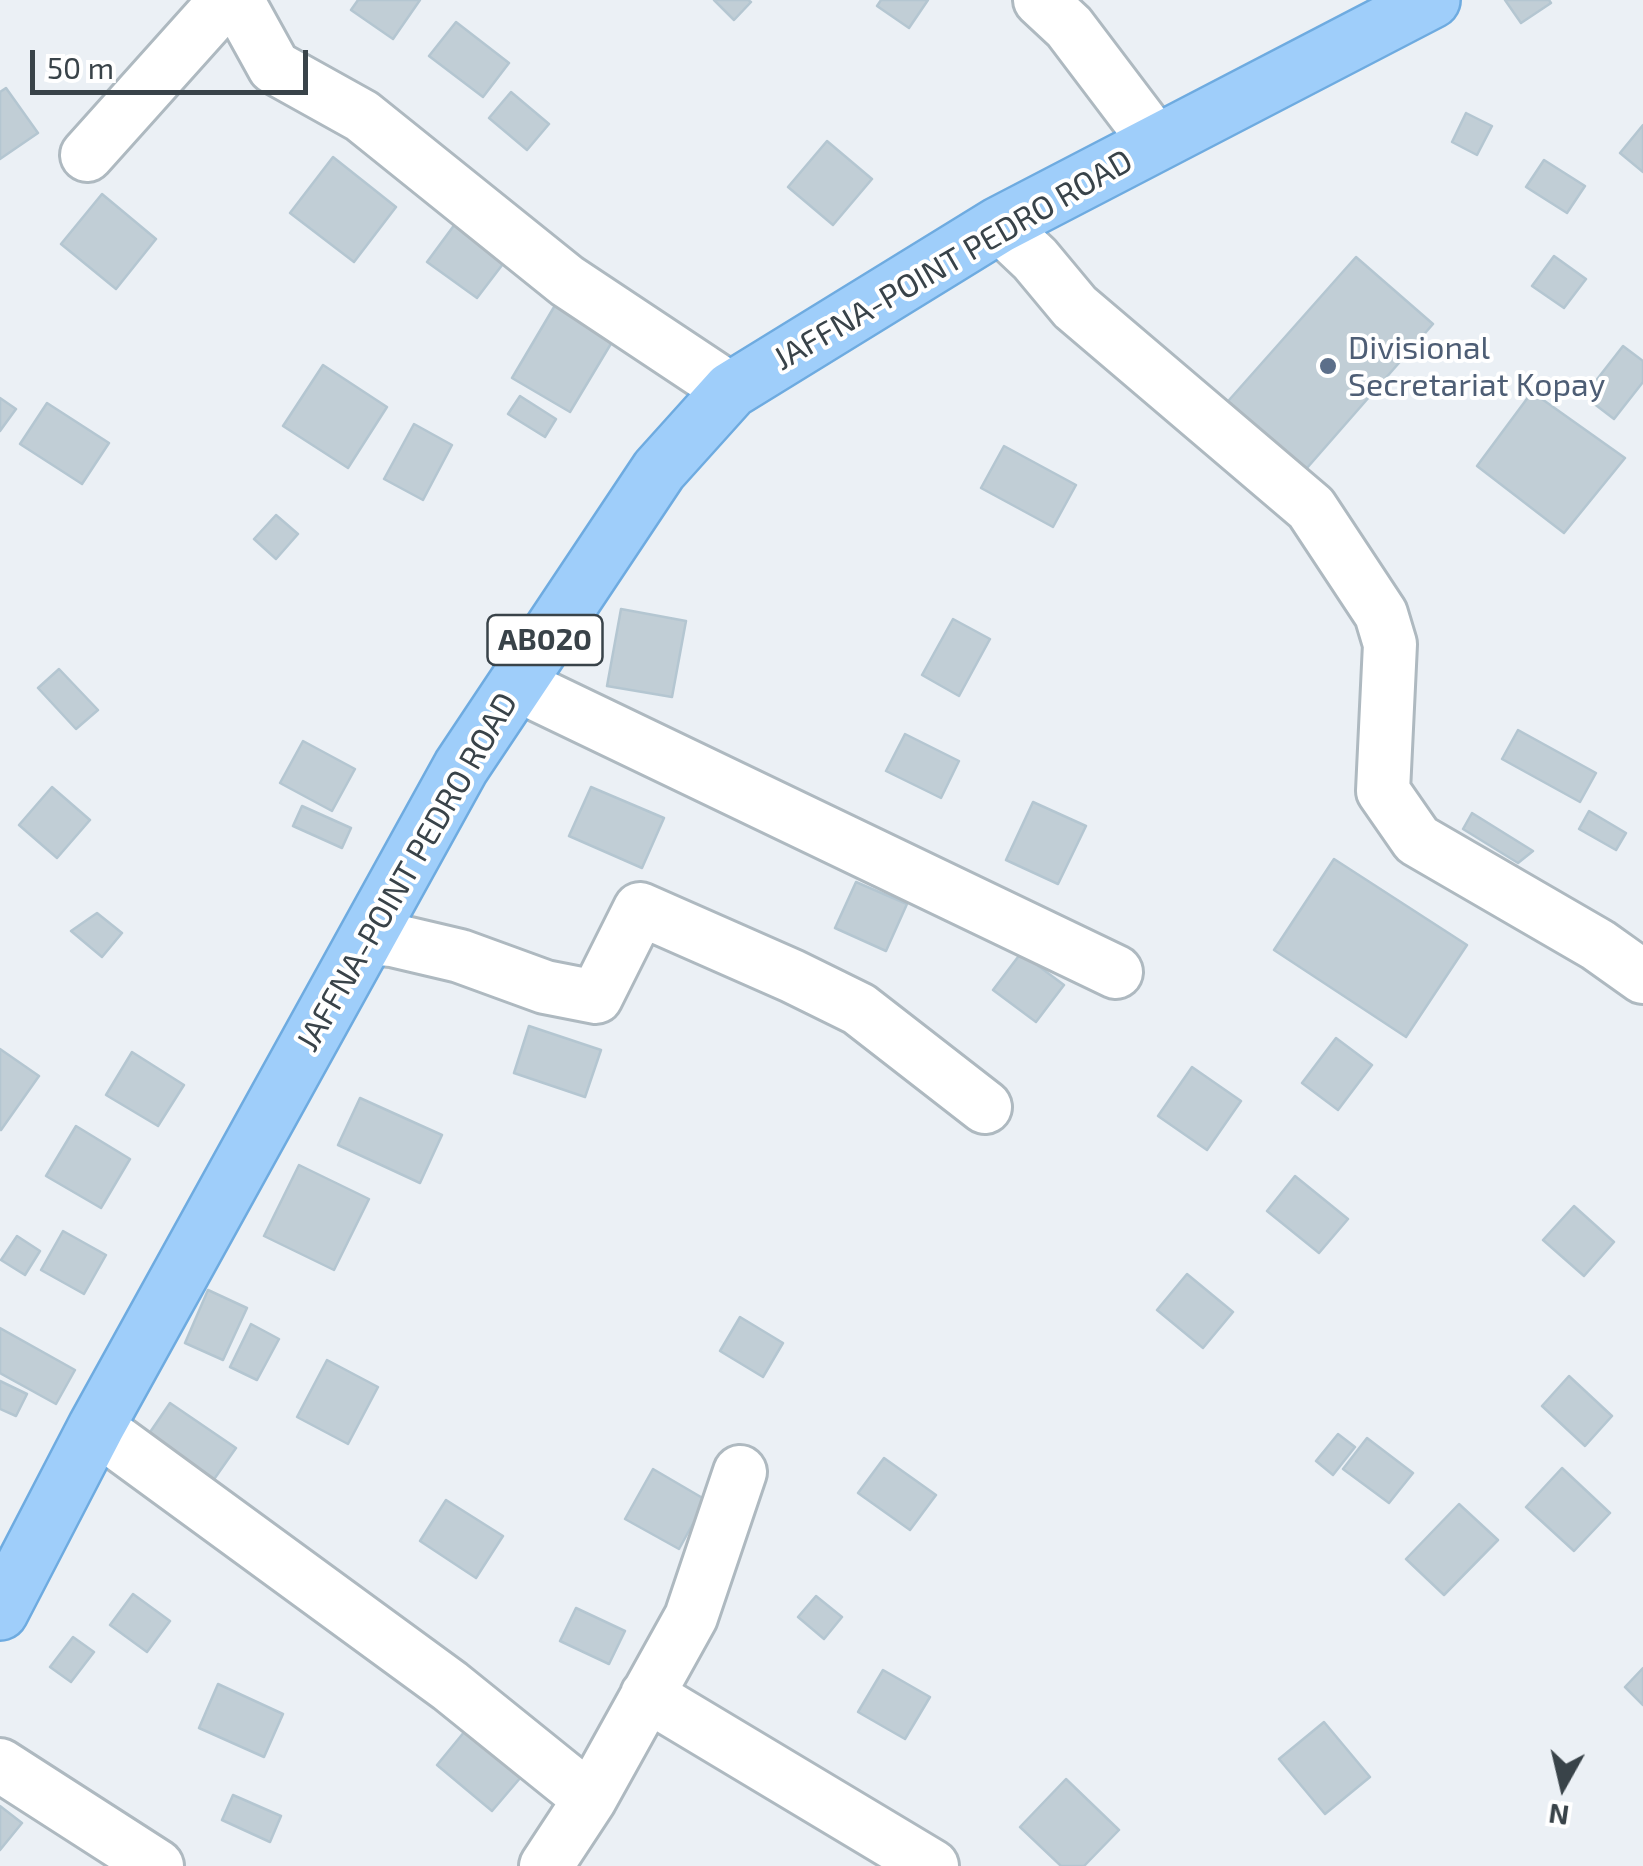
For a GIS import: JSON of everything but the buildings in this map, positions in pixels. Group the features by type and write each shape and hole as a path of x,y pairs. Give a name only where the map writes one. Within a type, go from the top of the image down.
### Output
{"main road":[{"name":"JAFFNA-POINT PEDRO ROAD","path":"0,1612 96,1427 461,767 658,470 730,390 999,225 1432,0"}],"street":[{"path":"86,155 226,0"},
{"path":"237,0 274,67 362,116 566,281 730,390"},
{"path":"1040,0 1069,28 1156,142"},
{"path":"999,225 1035,259 1074,308 1310,508 1381,614 1390,644 1382,791 1417,840 1598,944 1643,976"},
{"path":"516,684 1116,972"},
{"path":"367,938 460,956 545,987 596,997 640,909 859,1009 985,1107"},
{"path":"96,1427 450,1686 590,1799"},
{"path":"546,1866 590,1799 691,1616 740,1472"},
{"path":"647,1695 932,1866"},
{"path":"0,1765 157,1866"}],"place":[{"name":"Divisional Secretariat Kopay","path":"1328,366"}]}
